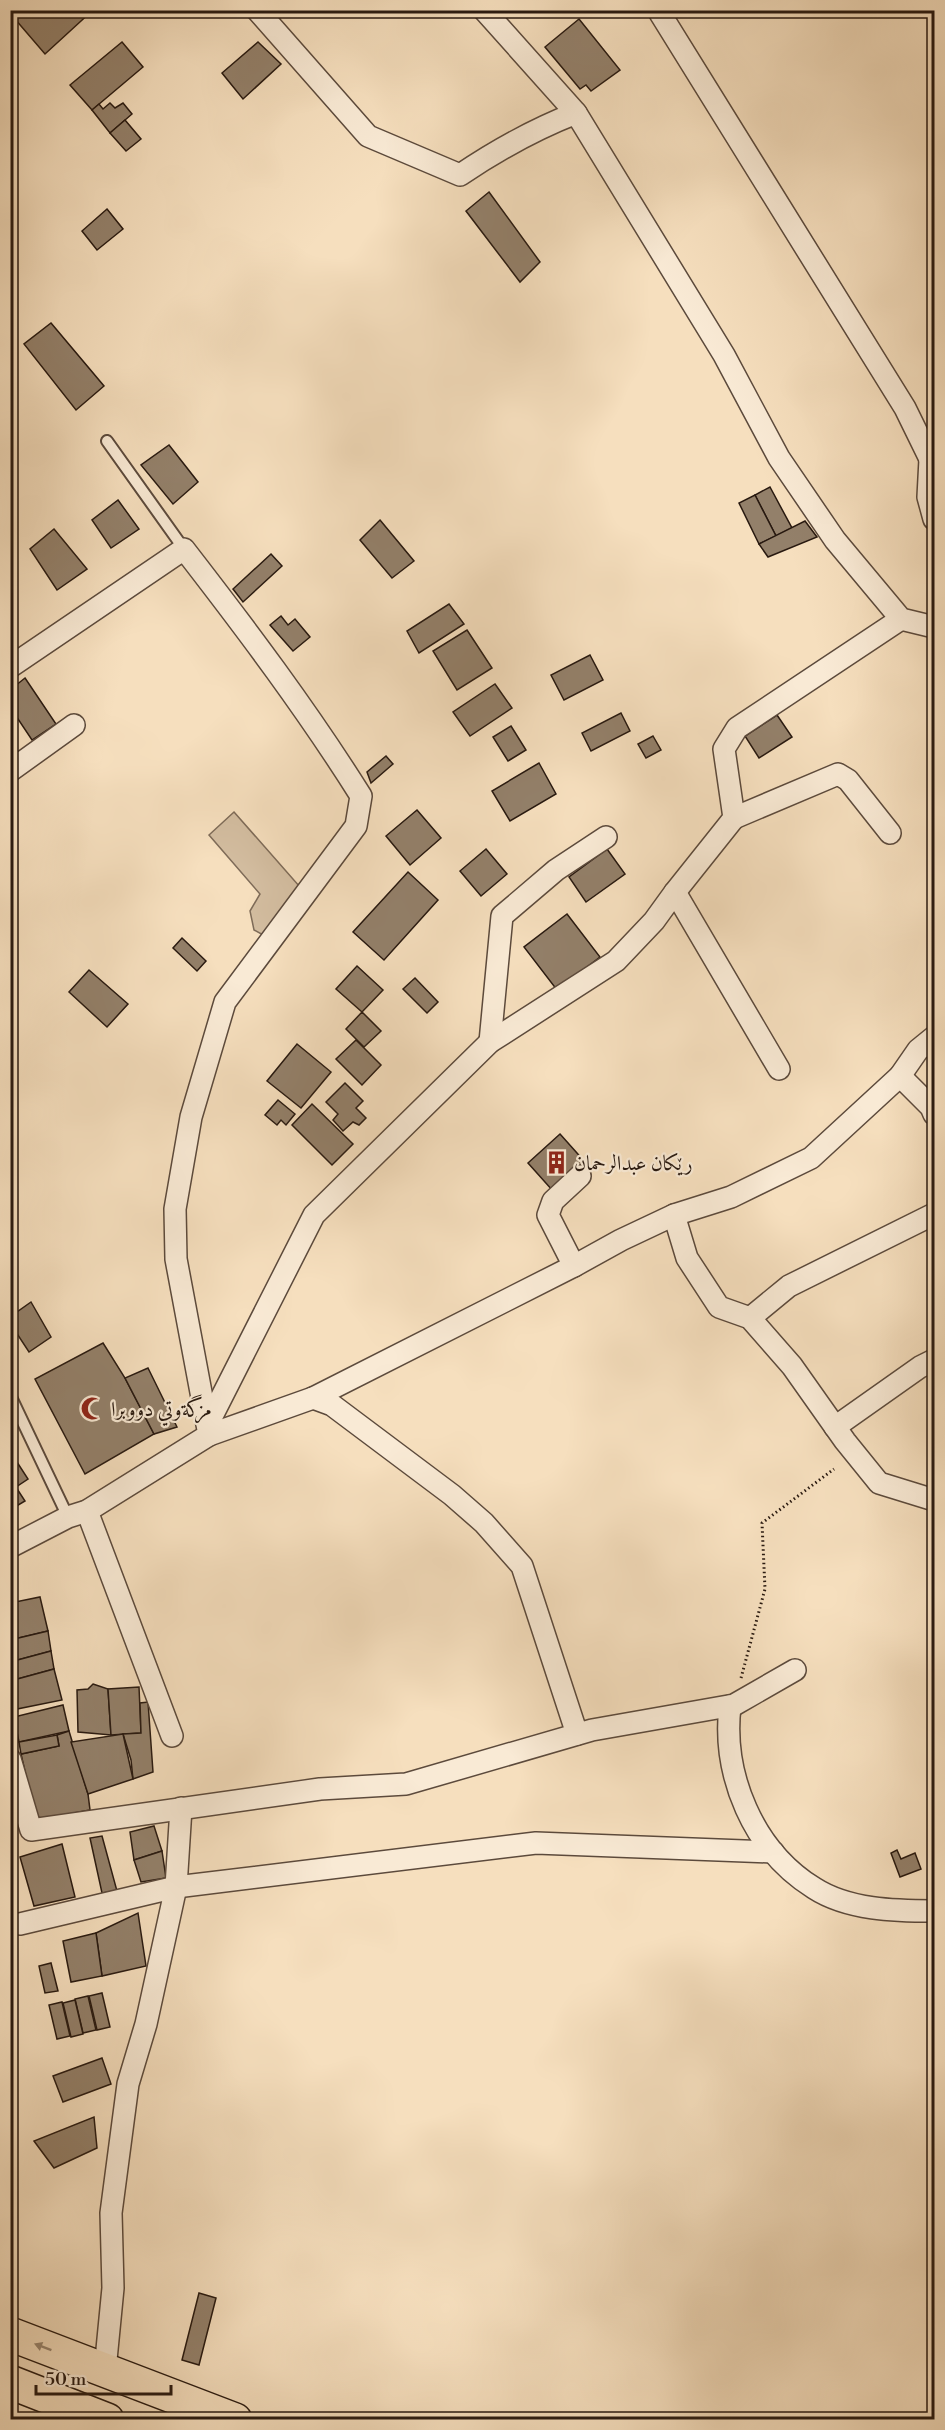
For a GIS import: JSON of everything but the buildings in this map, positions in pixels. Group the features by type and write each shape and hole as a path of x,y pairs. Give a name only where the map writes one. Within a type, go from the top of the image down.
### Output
{"highway":[{"path":"10,2334 235,2420"},
{"path":"10,2382 107,2420"}],"street":[{"path":"257,10 368,136 460,175 542,126 576,113"},
{"path":"484,10 576,113 724,355 779,458 835,540 901,619 934,627"},
{"path":"658,10 905,408 932,456 928,497 934,519"},
{"path":"10,667 184,549 257,643 332,750 361,796 356,826 225,1002 191,1117 175,1209 176,1259 208,1429"},
{"path":"734,818 724,749 736,728 901,619"},
{"path":"10,771 74,725"},
{"path":"208,1429 314,1215 490,1042 615,961 654,921 734,818 838,774 848,780 890,832"},
{"path":"490,1042 502,916 556,870 606,837"},
{"path":"675,892 779,1069"},
{"path":"10,1547 77,1514 208,1429 313,1398 574,1266 621,1239 674,1215 731,1197 811,1158 900,1076 918,1050 934,1037"},
{"path":"900,1076 934,1114"},
{"path":"574,1266 548,1215 553,1201 580,1176"},
{"path":"750,1318 789,1286 934,1214"},
{"path":"674,1215 687,1258 719,1307 750,1318 792,1366 835,1427 879,1483 934,1500"},
{"path":"835,1427 920,1367 934,1360"},
{"path":"313,1398 333,1405 452,1495 484,1523 522,1566 577,1734"},
{"path":"77,1514 172,1736"},
{"path":"12,1766 31,1830 320,1788 406,1784 592,1730 732,1706 795,1670"},
{"path":"732,1706 728,1740 737,1787 754,1824 773,1852 815,1889 843,1901 905,1911 934,1911"},
{"path":"105,2370 113,2288 111,2213 128,2084 146,2024 176,1887 182,1808"},
{"path":"20,1924 176,1887 536,1843 773,1852"}],"lane":[{"path":"107,441 184,549"},
{"path":"10,1395 77,1514"}],"path":[{"path":"732,1706 765,1589 762,1523 834,1469"}],"shaded area":[{"path":"234,812 300,887 265,936 254,930 250,911 260,894 209,835"}],"place":[{"name":"رێكان عبدالرحمان","path":"556,1163"},
{"name":"مزگةوتي دووبرا","path":"93,1409"}]}
